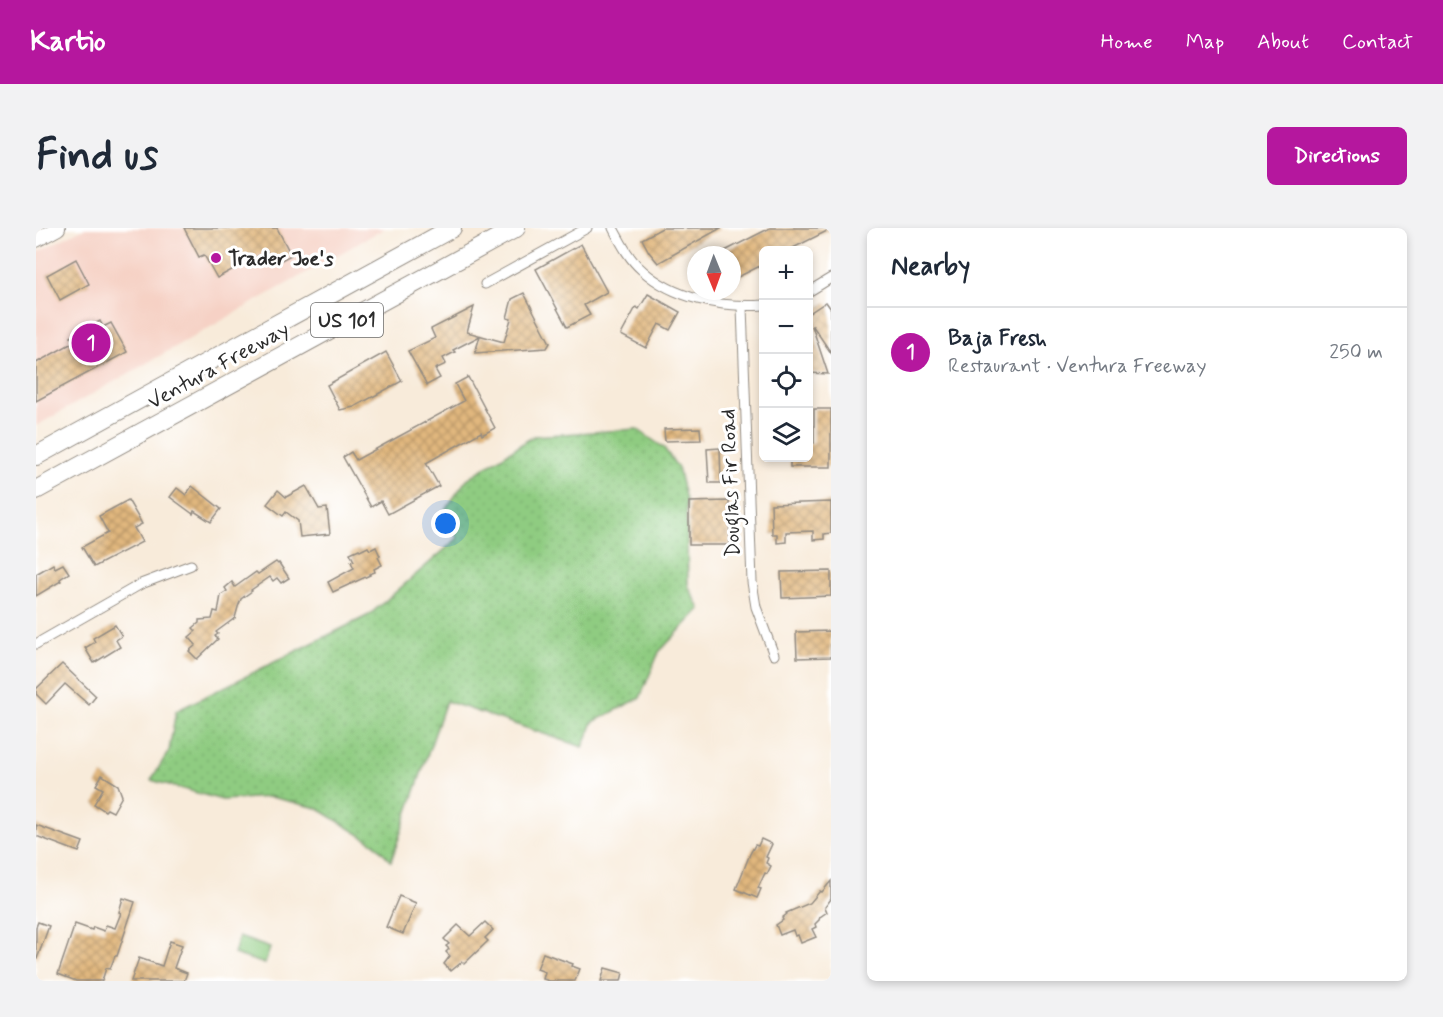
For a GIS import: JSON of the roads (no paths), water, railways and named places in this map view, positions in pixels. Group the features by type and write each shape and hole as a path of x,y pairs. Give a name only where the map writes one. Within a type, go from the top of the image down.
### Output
{"highway":[{"name":"Ventura Freeway","path":"36,456 452,228"},
{"name":"Ventura Freeway","path":"36,490 516,228"}],"main road":[{"path":"36,240 58,228"}],"street":[{"path":"485,284 587,228"},
{"path":"613,228 627,253 640,269 655,281 684,296 742,307 759,305"},
{"path":"813,289 831,278"},
{"name":"Douglas Fir Road","path":"742,307 752,582 756,607 774,655"},
{"path":"36,644 141,584 191,565"}],"place":[{"name":"Trader Joe's","path":"216,258"},
{"name":"Baja Fresh","path":"91,343"}]}
